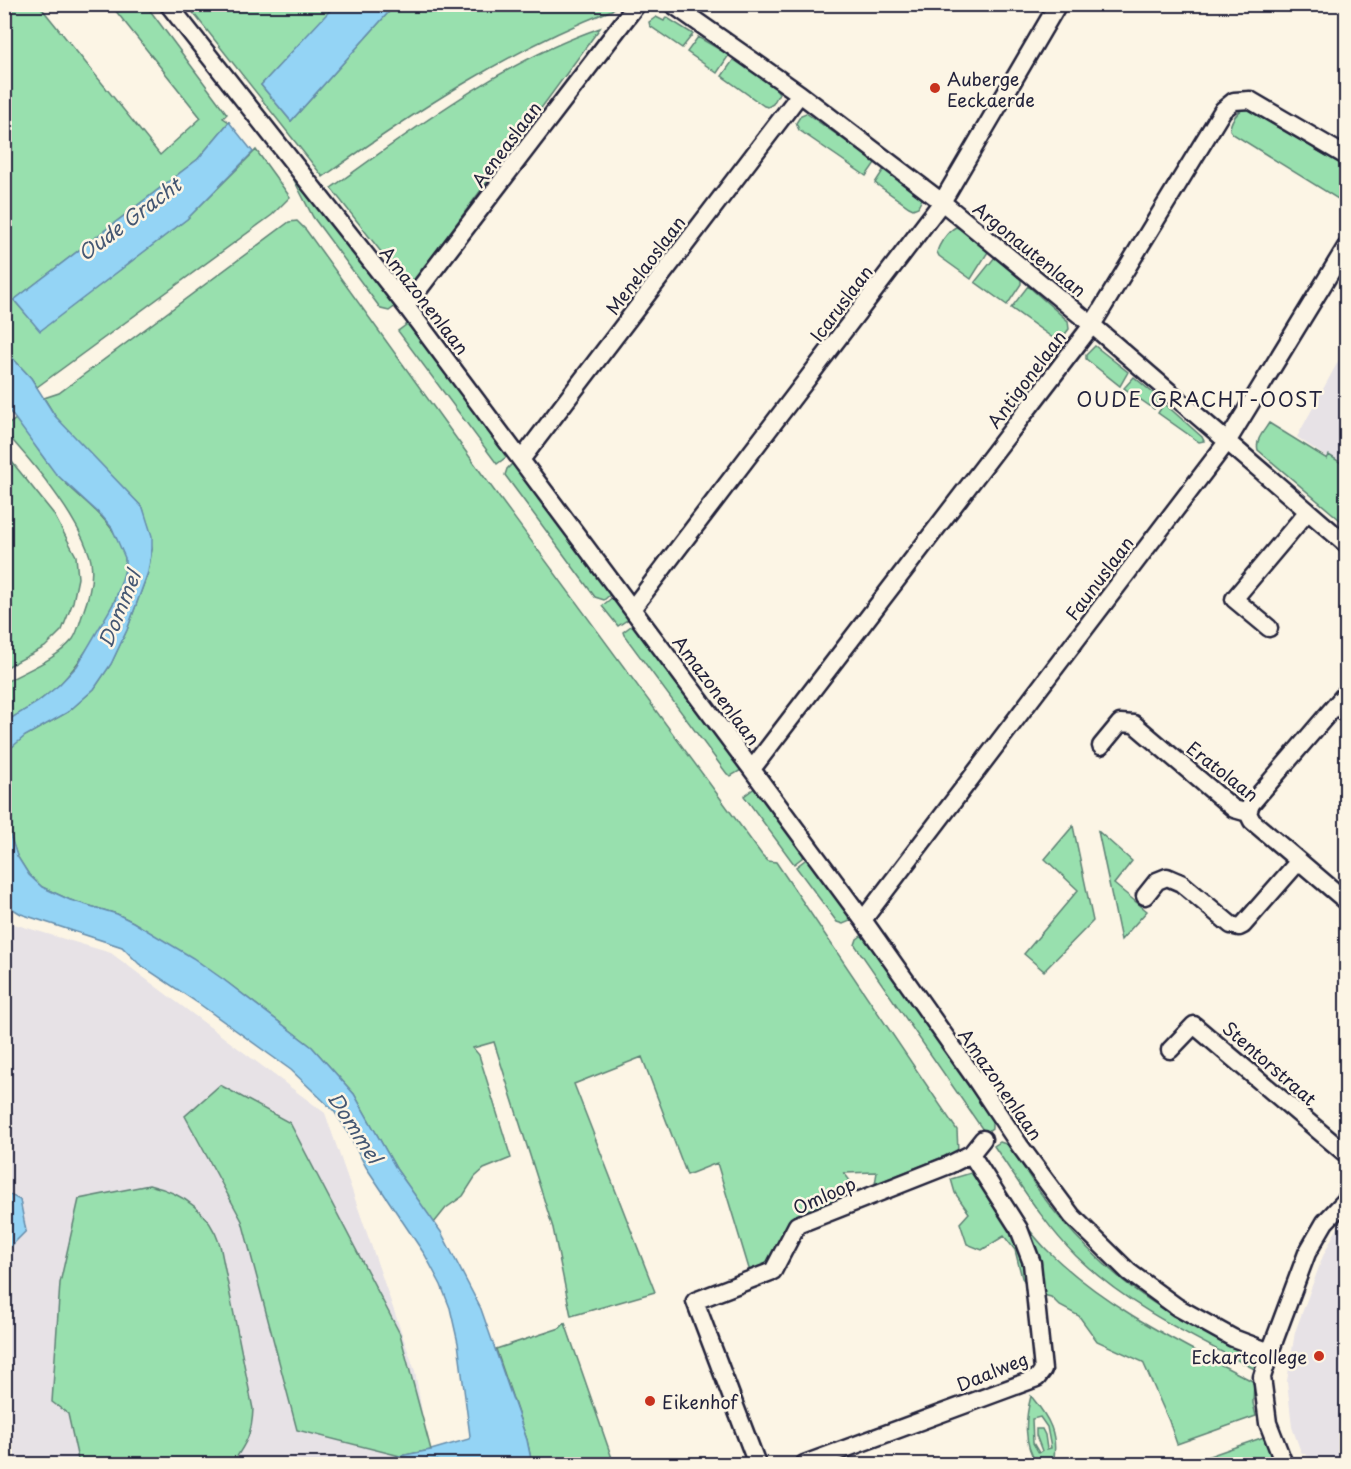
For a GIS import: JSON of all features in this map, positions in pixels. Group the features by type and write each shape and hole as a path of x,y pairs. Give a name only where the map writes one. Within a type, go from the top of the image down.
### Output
{"street":[{"name":"Amazonenlaan","path":"168,4 406,306 521,460 863,920 1020,1146 1072,1216 1129,1272 1177,1307 1233,1338 1270,1352"},
{"name":"Aeneaslaan","path":"406,306 637,4"},
{"name":"Argonautenlaan","path":"672,4 800,94 942,202 1092,325 1347,544"},
{"name":"Icaruslaan","path":"632,609 942,202 1058,4"},
{"name":"Menelaoslaan","path":"521,460 800,94"},
{"name":"Antigonelaan","path":"752,770 1092,325 1223,110 1234,101 1250,100 1347,156"},
{"name":"Faunuslaan","path":"863,920 1227,442 1347,247"},
{"path":"1269,628 1234,598 1308,511"},
{"path":"1248,813 1251,804 1347,693"},
{"name":"Eratolaan","path":"1101,746 1120,723 1134,724 1234,809 1248,813 1252,821 1347,901"},
{"path":"1145,896 1157,881 1167,877 1181,883 1231,925 1239,927 1299,861"},
{"name":"Stentorstraat","path":"1170,1050 1194,1025 1347,1154"},
{"name":"Omloop","path":"757,1464 695,1301 773,1271 797,1225 971,1154 983,1139"},
{"name":"Daalweg","path":"804,1464 1037,1378 1043,1370 1032,1263 1019,1229 971,1154"},
{"path":"1284,1464 1268,1423 1262,1377 1307,1253 1326,1222 1347,1200"}],"shaded area":[{"path":"1346,347 1346,471 1297,437"},
{"path":"4,921 111,953 325,1113 415,1371 431,1464 5,1464"},
{"name":"Eckartcollege","path":"1346,1215 1346,1464 1322,1464 1301,1452 1292,1427 1287,1381 1295,1332 1323,1256"}],"green space":[{"path":"5,5 39,5 160,155 201,118 111,5 146,5 227,114 223,118 229,122 198,159 14,300 40,330 187,219 256,150 290,197 272,215 37,387 5,350"},
{"path":"187,5 336,5 261,85 291,121 395,5 616,5 612,10 535,44 462,84 323,177"},
{"path":"656,17 664,21 666,17 693,34 682,48 650,26 649,22"},
{"path":"600,28 415,280 407,285 331,188 460,98 528,59"},
{"path":"698,37 729,55 717,73 687,52"},
{"path":"734,59 776,89 779,93 773,104 768,107 764,106 722,76"},
{"path":"1243,109 1346,167 1346,204 1233,134 1230,130 1231,124"},
{"path":"806,113 874,161 875,163 866,176 799,130 796,123 801,115"},
{"path":"884,169 920,195 922,199 918,207 913,209 909,207 875,183"},
{"path":"297,177 397,305 389,311 381,309 313,217 294,180"},
{"path":"297,221 306,230 762,855 768,861 776,862 957,1130 958,1151 875,1184 877,1172 844,1173 858,1191 789,1220 769,1265 750,1272 717,1163 687,1175 642,1057 574,1084 655,1292 571,1316 553,1228 494,1042 473,1048 479,1055 511,1158 484,1169 475,1177 463,1196 446,1208 434,1223 397,1170 354,1094 312,1047 224,980 133,922 117,914 70,900 42,887 29,875 17,856 6,825 4,753 25,736 68,712 94,689 111,664 127,630 148,572 152,549 143,508 79,443 55,416 44,398 59,393 289,222"},
{"path":"956,227 988,252 971,279 939,256 937,252 944,238"},
{"path":"995,257 1021,280 1021,284 1007,305 975,282"},
{"path":"1028,286 1068,321 1069,329 1062,338 1053,338 1011,308"},
{"path":"410,322 509,455 497,464 398,331"},
{"path":"1095,346 1128,372 1120,386 1086,359 1086,355"},
{"path":"1134,377 1160,399 1154,409 1124,388"},
{"path":"1163,405 1166,405 1204,441 1199,442 1158,413"},
{"path":"16,419 51,467 106,522 119,541 125,558 120,588 112,606 102,626 78,662 52,691 5,722 4,683 50,659 73,639 88,598 92,574 88,551 73,520 40,473 5,432 5,427"},
{"path":"1269,423 1327,459 1329,455 1346,466 1346,525 1258,450 1259,439"},
{"path":"4,452 53,513 76,556 78,578 73,602 62,630 45,647 5,668"},
{"path":"514,462 612,593 604,600 595,597 505,475"},
{"path":"614,596 630,618 618,626 602,606"},
{"path":"635,623 743,769 731,776 727,774 624,635 623,632"},
{"path":"756,787 807,854 794,864 744,796"},
{"path":"1073,826 1093,921 1044,971 1024,954 1078,890 1045,859"},
{"path":"1098,831 1132,861 1114,884 1147,911 1121,940"},
{"path":"809,857 855,919 843,924 837,922 796,867"},
{"path":"864,934 992,1120 992,1128 985,1133 855,945 857,939"},
{"path":"220,1085 290,1123 400,1334 431,1450 400,1456 297,1430 242,1221 185,1116"},
{"path":"1000,1142 1009,1145 1063,1222 1115,1274 1170,1313 1260,1357 1262,1373 1141,1307 1097,1275 1064,1244 1043,1217 994,1146"},
{"path":"984,1169 1046,1249 1093,1289 1145,1323 1254,1382 1253,1403 1256,1416 1177,1444 1143,1362 1097,1341 1079,1316 1060,1306 1051,1297 1030,1288 1022,1278 1015,1250 1004,1236 982,1250 967,1244 960,1223 969,1213 955,1193 951,1179"},
{"path":"149,1185 173,1193 193,1205 209,1222 220,1245 253,1409 247,1438 232,1464 79,1464 68,1414 52,1402 60,1283 79,1199"},
{"path":"565,1323 614,1464 532,1464 527,1440 496,1349 560,1328"},
{"path":"1031,1396 1051,1427 1055,1444 1053,1464 1037,1464 1032,1456 1026,1431","holes":["1040,1417 1047,1427 1051,1448 1047,1449 1042,1429 1036,1429 1042,1451 1039,1453 1033,1443 1032,1419"]},
{"path":"1264,1437 1275,1464 1182,1464 1189,1463"}],"water":[{"path":"336,4 395,5 291,121 261,85"},
{"name":"Oude Gracht","path":"229,122 253,152 187,219 40,331 14,300 198,159"},
{"name":"Dommel","path":"5,350 31,378 55,416 143,508 152,536 152,549 148,572 127,630 111,664 94,689 68,712 25,736 5,753 5,722 38,702 77,666 115,601 125,570 125,558 112,528 55,473 5,405"},
{"name":"Dommel","path":"5,819 17,856 29,875 42,887 70,900 117,914 193,958 312,1047 354,1094 397,1170 441,1232 481,1309 527,1440 532,1464 441,1464 437,1460 390,1464 389,1458 431,1450 469,1439 470,1436 458,1343 450,1308 425,1255 366,1167 334,1111 291,1070 139,964 122,947 21,914 5,904"},
{"path":"5,1192 20,1200 26,1231 5,1249"}],"place":[{"name":"Auberge Eeckaerde","path":"935,88"},
{"name":"Eckartcollege","path":"1319,1356"},
{"name":"Eikenhof","path":"650,1401"}],"district":[{"name":"OUDE GRACHT-OOST","path":"1200,399"}]}
